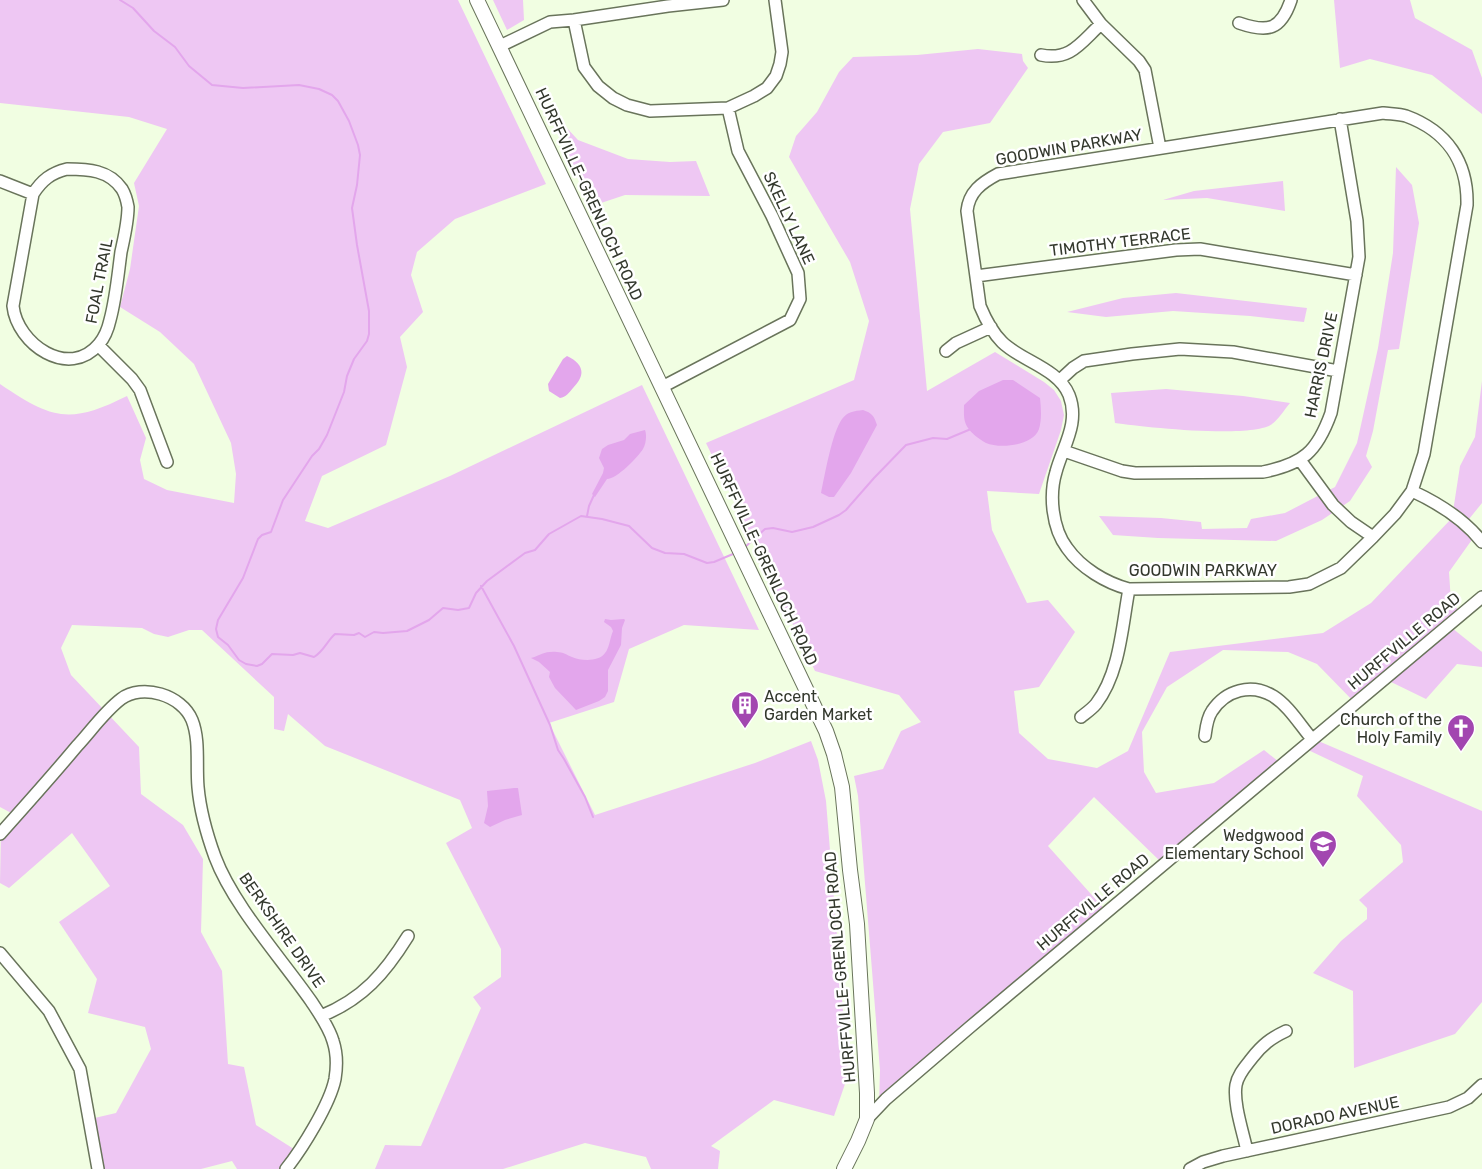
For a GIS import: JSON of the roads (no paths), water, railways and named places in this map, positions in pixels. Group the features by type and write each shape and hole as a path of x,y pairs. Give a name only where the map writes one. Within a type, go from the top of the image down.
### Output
{"main road":[{"name":"HURFFVILLE-GRENLOCH ROAD","path":"477,0 826,731 834,754 842,787 857,924 866,1064 867,1119 844,1169"}],"street":[{"path":"500,46 550,22 723,0"},
{"path":"574,20 584,67 598,86 613,98 627,105 650,111 728,108 767,88 776,76 782,52 775,0"},
{"path":"1083,0 1101,24 1139,61 1145,70 1160,148"},
{"path":"1239,23 1258,29 1278,24 1287,13 1291,0"},
{"path":"1041,55 1064,56 1101,24"},
{"name":"SKELLY LANE","path":"662,387 790,320 800,299 798,273 772,216 738,151 728,108"},
{"name":"GOODWIN PARKWAY","path":"1383,112 1404,116 1425,125 1442,137 1465,174 1468,187 1465,214 1424,454 1412,491 1395,514 1340,568 1309,584 1129,589 1117,586 1098,576 1080,562 1066,548 1058,528 1052,490 1056,471 1073,421 1069,395 1060,380 1001,341 980,306 968,202 985,181 998,174 1160,148 1383,112"},
{"name":"HARRIS DRIVE","path":"1064,451 1122,471 1135,473 1263,472 1283,468 1300,460 1316,446 1331,413 1356,275 1359,244 1340,119"},
{"name":"FOAL TRAIL","path":"68,168 95,170 103,173 116,181 125,195 128,207 127,218 111,319 106,334 98,345 82,356 64,359 37,347 20,329 14,314 14,299 33,194 48,177 68,168"},
{"path":"0,181 33,194"},
{"name":"TIMOTHY TERRACE","path":"976,276 1176,250 1200,249 1356,275"},
{"path":"946,351 991,326"},
{"path":"98,345 132,378 140,390 167,462"},
{"path":"1060,380 1084,361 1180,349 1233,352 1338,371"},
{"path":"1300,460 1333,505 1351,522 1373,537"},
{"path":"1412,491 1461,520 1472,529 1482,542"},
{"path":"1081,717 1095,705 1111,676 1129,589"},
{"name":"HURFFVILLE ROAD","path":"867,1119 886,1099 970,1027 1482,597"},
{"path":"1205,736 1211,712 1222,699 1236,690 1250,689 1262,691 1273,696 1284,705 1312,739"},
{"name":"BERKSHIRE DRIVE","path":"0,834 97,723 121,699 128,695 143,692 165,695 186,710 195,728 198,790 201,809 215,857 239,902 321,1016 333,1040 337,1062 335,1080 308,1137 286,1169"},
{"path":"321,1016 336,1010 374,982 392,962 408,936"},
{"path":"0,953 49,1011 80,1069 98,1169"},
{"path":"1246,1151 1236,1096 1238,1079 1262,1045 1286,1032"},
{"name":"DORADO AVENUE","path":"1190,1169 1212,1159 1449,1107 1468,1098 1482,1085"}],"waterway":[{"path":"120,0 133,8 154,31 175,47 189,66 212,85 243,88 299,85 319,89 332,95 338,101 349,121 360,155 357,185 352,208 369,311 369,334 367,341 354,359 347,376 344,392 327,435 283,500 271,532 262,535 258,539 243,578 218,620 216,629 218,637 228,645 239,660 246,664 257,666 262,664 272,654 293,655 300,653 314,657 335,634 354,635 359,633 365,637 374,632 407,631 429,620 443,608 458,610 469,608 476,593 487,581 525,553 535,550 549,534 581,516 629,526 652,548 665,553 684,554 707,563 733,554"},
{"path":"744,548 765,529 773,528 792,532 813,527 839,515 846,510 906,445 933,438 947,439 971,429"},
{"path":"587,516 594,495"},
{"path":"481,586 514,646 550,725 558,750 585,797 593,817"}],"place":[{"name":"Accent Garden Market","path":"745,729"},
{"name":"Church of the Holy Family","path":"1461,752"},
{"name":"Wedgwood Elementary School","path":"1323,868"}]}
